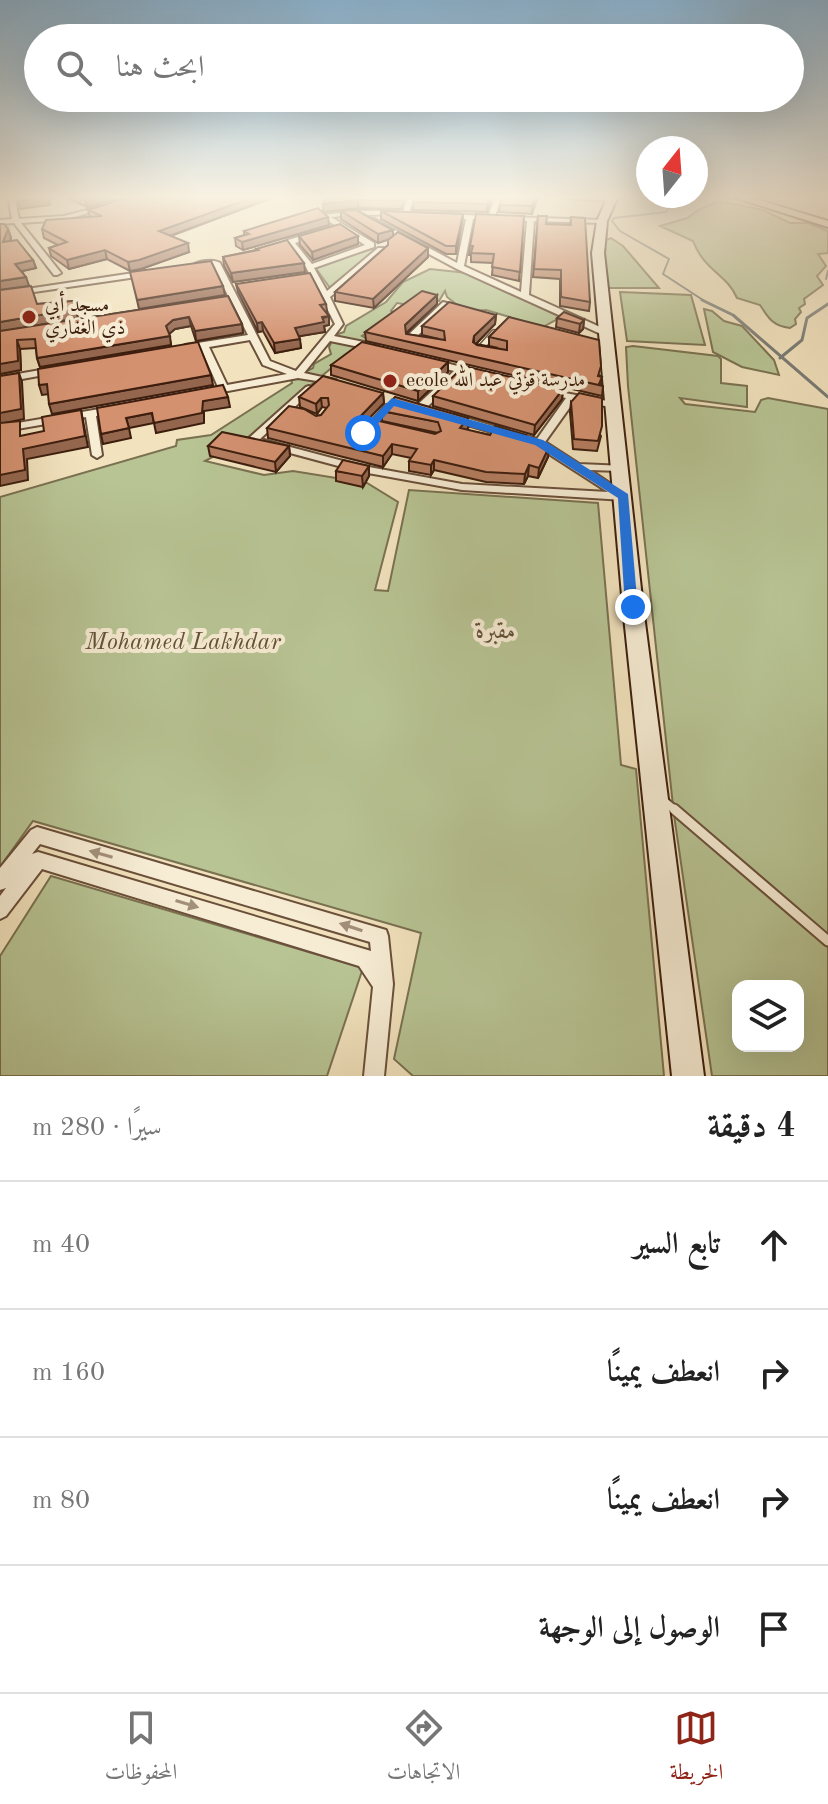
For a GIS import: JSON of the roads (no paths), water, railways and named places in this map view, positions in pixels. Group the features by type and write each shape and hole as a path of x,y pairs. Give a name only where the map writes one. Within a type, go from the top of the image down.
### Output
{"main road":[{"path":"599,246 603,341 615,405 633,607 688,1076"}],"street":[{"path":"36,246 57,273"},
{"path":"194,394 298,375 339,324 327,295 294,246"},
{"path":"301,277 368,246"},
{"path":"327,295 382,251 373,246"},
{"path":"421,246 525,296 603,341"},
{"path":"460,267 464,246"},
{"path":"525,296 529,246"},
{"path":"185,267 231,259"},
{"path":"216,263 266,363 349,388"},
{"path":"0,295 154,272"},
{"path":"230,288 244,286"},
{"path":"219,302 235,299"},
{"path":"425,342 410,338 446,304 474,311"},
{"path":"172,350 253,337"},
{"path":"328,338 383,350"},
{"path":"204,345 223,388"},
{"path":"420,359 485,375"},
{"path":"0,380 63,369"},
{"path":"419,409 460,370"},
{"path":"321,378 291,411 253,440 357,468 462,487 624,497"},
{"path":"534,388 615,405"},
{"path":"378,397 432,413"},
{"path":"539,443 572,397"},
{"path":"0,429 120,408"},
{"path":"91,414 97,455"},
{"path":"446,416 539,443 624,497"},
{"path":"363,433 372,424"},
{"path":"578,467 621,468"},
{"path":"0,882 37,835 379,936 383,984 374,1076"},
{"path":"0,910 38,860 365,958 383,984"}],"lane":[{"path":"491,352 478,349 497,330"},
{"path":"385,427 372,424 392,402"},
{"path":"654,792 828,941"}],"waterway":[{"path":"647,246 669,259 663,274 706,302"},
{"path":"826,279 828,271"},
{"path":"702,300 706,302"},
{"path":"706,302 733,315 781,357"},
{"path":"781,357 802,340 807,318 828,304"},
{"path":"781,357 828,397"}],"place":[{"name":"مسجد أبي ذي الغفاري","path":"29,317"},
{"name":"ecole مدرسة قوتي عبد الله","path":"390,381"}],"park label":[{"name":"مقبرة","path":"496,632"},
{"name":"Mohamed Lakhdar","path":"183,643"}]}
